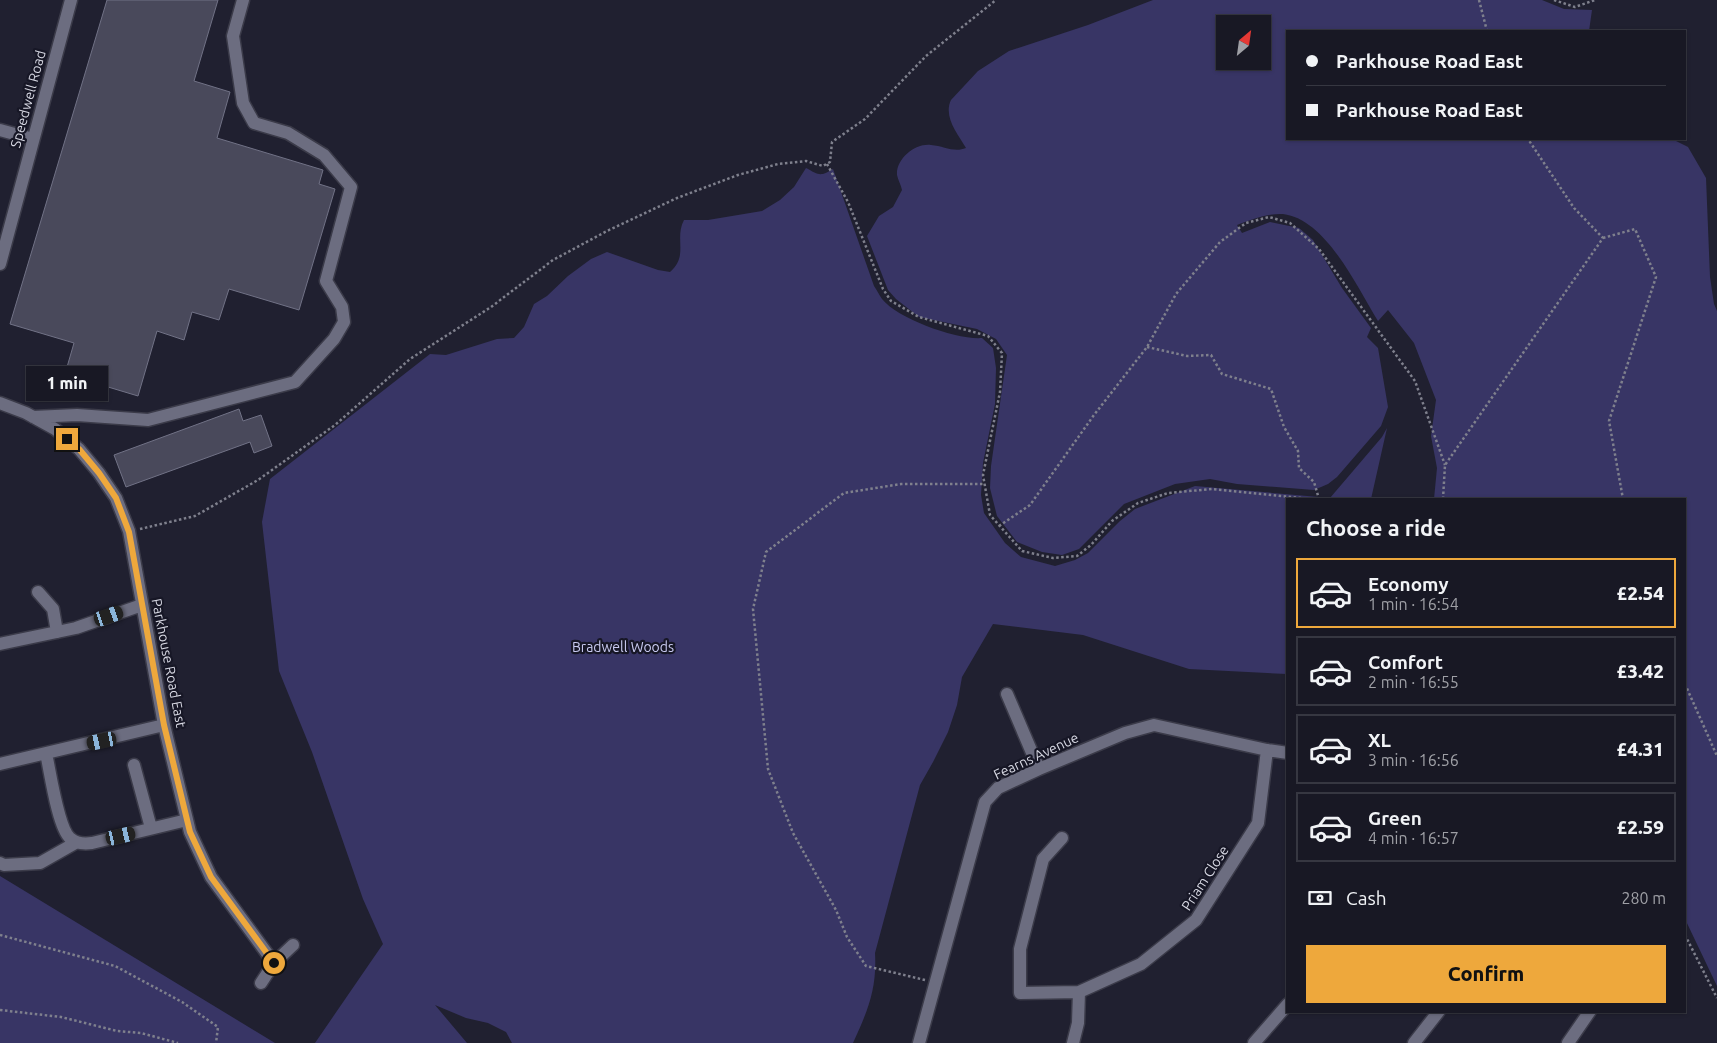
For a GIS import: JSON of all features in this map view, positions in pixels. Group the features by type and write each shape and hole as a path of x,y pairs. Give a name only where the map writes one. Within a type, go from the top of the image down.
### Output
{"street":[{"name":"Speedwell Road","path":"0,264 2,245 71,0"},
{"path":"33,417 77,415 148,420 295,382 334,339 344,322 342,307 326,280 351,187 324,155 288,133 254,123 243,103 233,36 243,0"},
{"path":"0,130 33,139"},
{"name":"Parkhouse Road East","path":"0,404 33,417 55,429 79,449 116,498 129,532 164,725 190,832 211,877 274,963"},
{"path":"38,592 53,609 57,632"},
{"path":"0,644 76,628 142,605"},
{"path":"1007,694 1039,769"},
{"path":"0,764 164,725"},
{"name":"Fearns Avenue","path":"920,1043 985,802 998,788 1125,733 1154,725 1286,753"},
{"name":"Priam Close","path":"1062,838 1043,859 1020,949 1020,993 1080,992 1142,964 1196,920 1258,823 1267,750"},
{"path":"46,753 62,827 70,839 83,844 92,843 187,820"},
{"path":"134,764 151,828"},
{"path":"0,863 4,866 40,863 77,842"},
{"path":"261,983 274,963 293,944"},
{"path":"1073,1043 1078,1023 1080,992"},
{"path":"1254,1043 1286,1006"},
{"path":"1414,1043 1437,1013"},
{"path":"1568,1043 1589,1013"}],"path":[{"path":"129,532 195,516 258,480 335,425 410,359 491,307 553,260 607,231 677,198 738,176 778,164 806,161 823,166 830,162 832,142 865,119 926,56 996,0"},
{"path":"1479,0 1487,30"},
{"path":"1554,0 1575,7 1595,0"},
{"path":"1529,140 1574,208 1603,238"},
{"path":"826,164 848,202 883,289 891,301 919,317 988,336 1002,353 1000,392 983,475 990,515 1022,551 1053,558 1077,556 1091,546 1112,521 1138,503 1168,493 1212,489 1300,498"},
{"path":"999,526 1030,505 1094,415 1147,347 1176,294 1220,242 1246,224 1269,217 1290,224 1319,249 1415,381 1445,465 1443,498"},
{"path":"1445,465 1603,238 1635,229 1656,277 1609,421 1623,498"},
{"path":"1147,347 1187,356 1211,355 1222,374 1271,390 1284,427 1298,451 1299,468 1314,482 1320,498"},
{"path":"936,982 866,966 847,937 836,910 793,833 768,769 753,609 766,552 844,493 901,484 985,484"},
{"path":"1686,686 1717,756"},
{"path":"0,935 116,966 182,1002 218,1027 216,1043"},
{"path":"1686,937 1717,998"},
{"path":"0,1010 61,1017 117,1031 140,1033 178,1043"}],"green space":[{"path":"1153,0 1542,0 1564,9 1592,10 1589,30 1286,30 1286,140 1674,140 1688,147 1706,178 1710,277 1714,304 1717,311 1717,986 1686,921 1686,498 1434,498 1437,468 1431,436 1436,400 1414,343 1388,310 1378,321 1339,257 1313,228 1299,219 1278,214 1237,225 1242,233 1270,222 1299,228 1313,240 1342,288 1371,328 1367,337 1378,348 1388,407 1381,426 1337,477 1328,484 1314,490 1237,484 1210,479 1175,484 1124,504 1079,549 1062,555 1042,552 1017,542 997,516 990,488 991,466 1007,355 996,339 977,329 919,317 896,299 888,290 867,236 879,216 893,207 902,190 897,175 900,163 908,153 919,146 925,145 953,150 966,148 952,125 949,106 951,100 978,71 1009,51 1088,25"},
{"name":"Bradwell Woods","path":"806,168 819,174 833,169 874,286 882,299 901,314 914,321 958,336 982,338 993,348 996,368 995,404 983,463 981,495 984,513 1005,543 1021,557 1055,566 1075,560 1088,553 1135,509 1195,486 1330,498 1286,498 1286,674 1189,669 1083,635 993,624 962,677 957,705 948,732 920,785 875,953 873,989 853,1043 512,1043 506,1032 488,1023 466,1018 435,1005 467,1043 315,1043 383,944 363,899 312,752 279,671 262,522 270,479 430,354 446,355 497,339 514,338 524,327 534,304 547,296 568,276 591,259 607,252 658,270 670,272 679,260 680,234 684,220 708,220 762,211 780,200 794,187"},
{"name":"Bradwell Woods","path":"1387,428 1371,498 1330,498 1382,437"},
{"path":"0,876 275,1043 0,1043"}],"building":[{"path":"107,0 218,0 194,81 230,92 217,138 323,170 319,184 335,189 299,310 229,289 219,320 192,312 184,340 157,331 138,396 65,374 74,343 10,324"},
{"path":"239,409 243,421 261,415 272,446 254,453 250,442 126,487 114,455"}],"route":[{"path":"67,439 79,449 99,473 116,498 129,532 164,725 190,832 211,877 274,963"}]}
